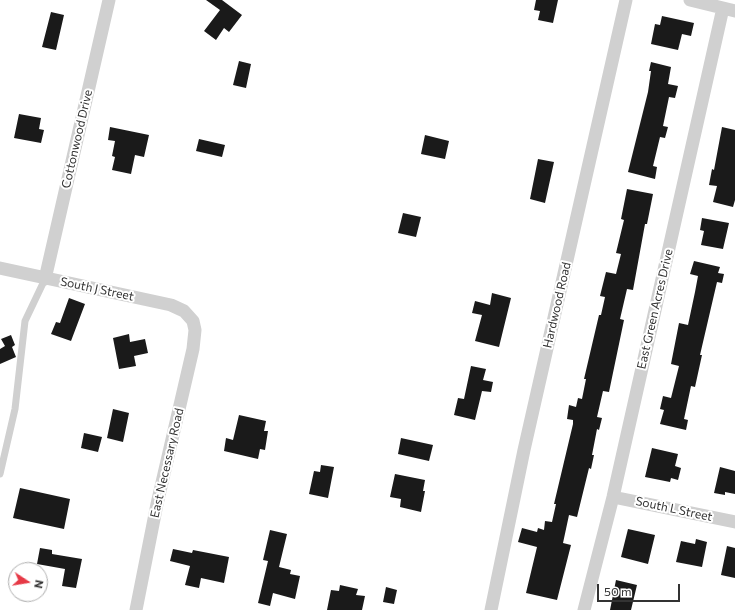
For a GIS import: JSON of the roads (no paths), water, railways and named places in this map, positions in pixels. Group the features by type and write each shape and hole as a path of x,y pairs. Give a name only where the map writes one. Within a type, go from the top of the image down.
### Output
{"street":[{"name":"Cottonwood Drive","path":"45,279 109,0"},
{"name":"Hardwood Road","path":"491,610 526,443 626,0"},
{"path":"690,0 729,10"},
{"name":"East Green Acres Drive","path":"584,610 613,497 729,10"},
{"name":"South J Street","path":"0,268 45,279 171,305 184,311 190,317"},
{"name":"East Necessary Road","path":"136,610 157,504 193,349 194,330 193,321 190,317"},
{"name":"South L Street","path":"613,497 735,522"}],"lane":[{"path":"0,474 15,409 25,322 45,279"}]}
